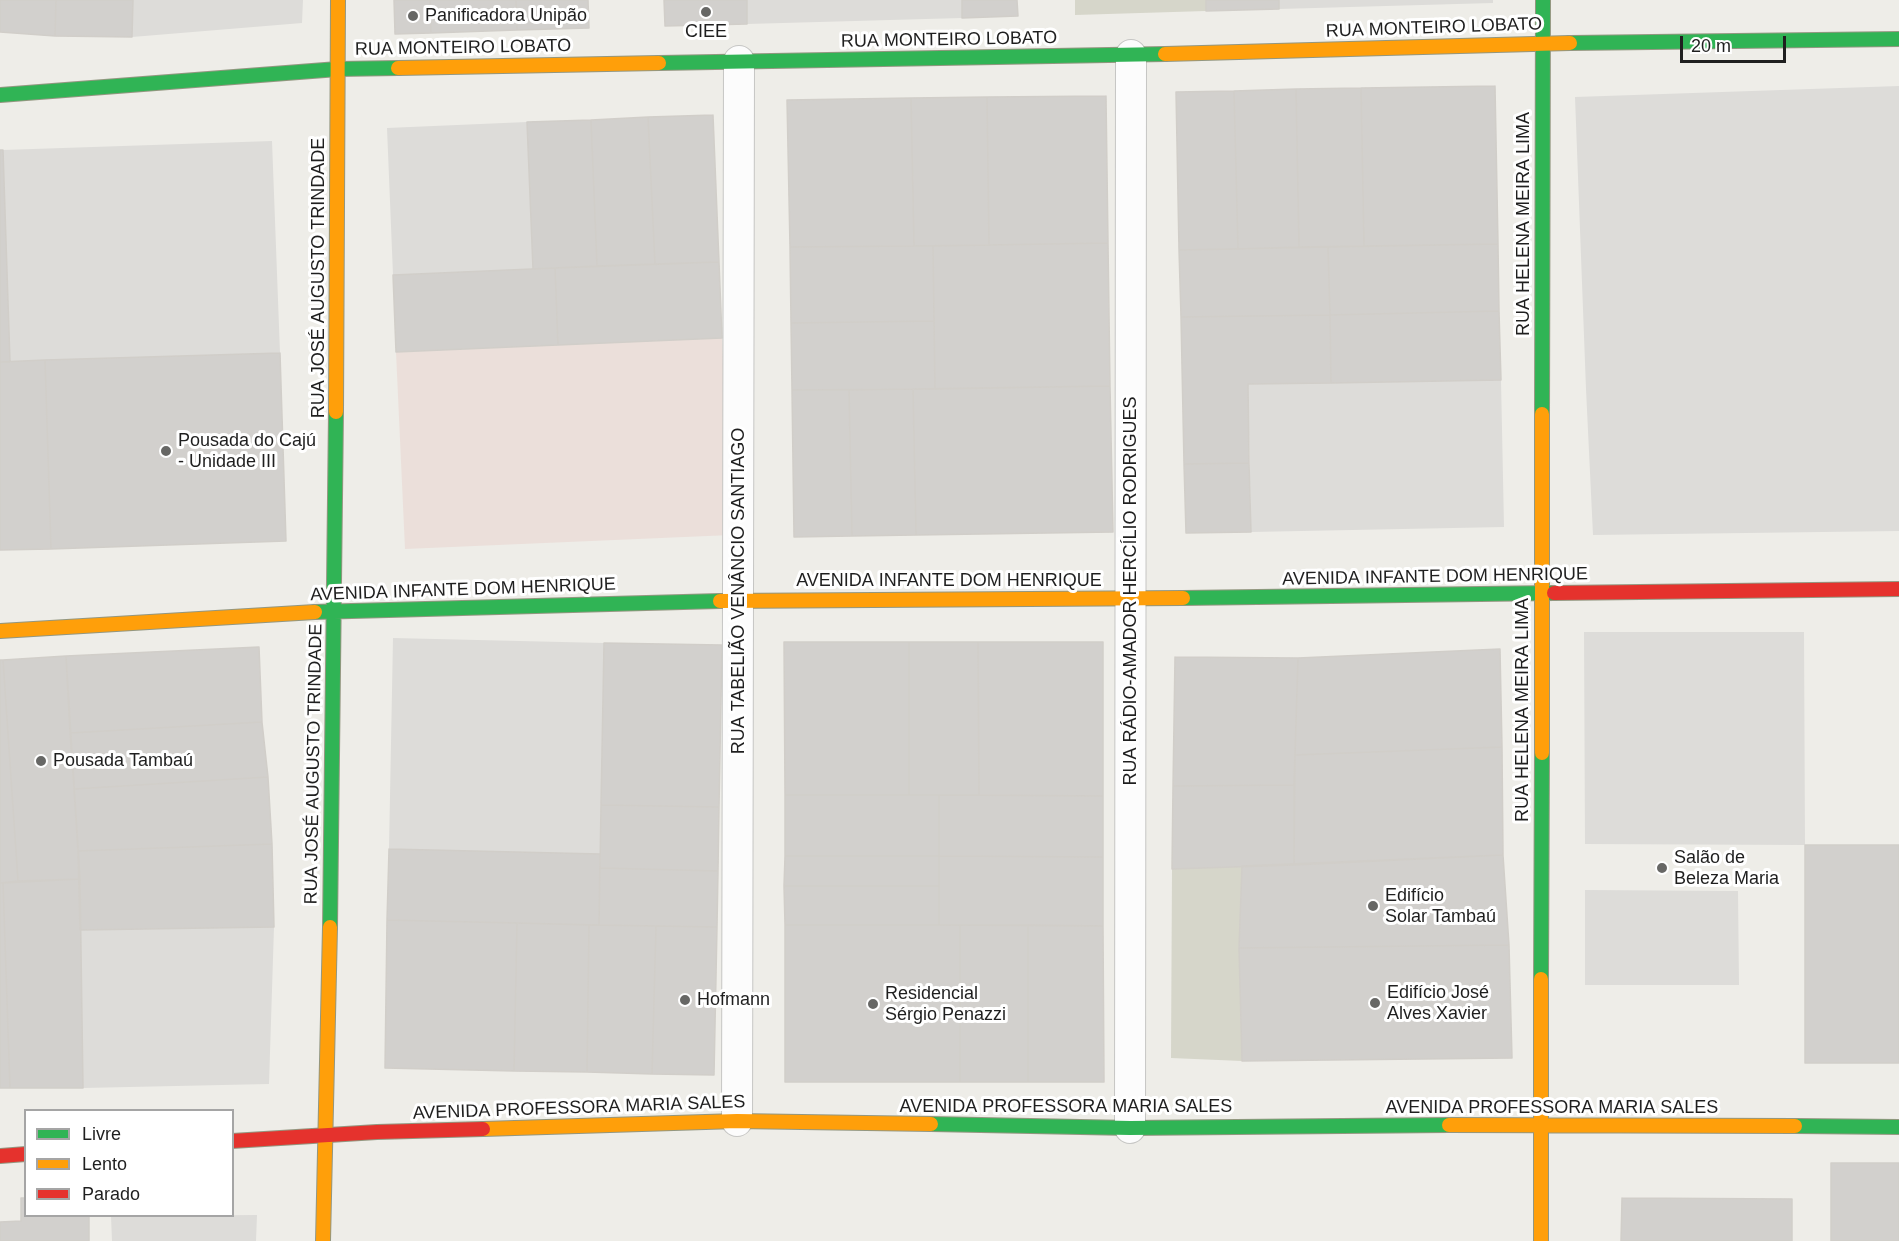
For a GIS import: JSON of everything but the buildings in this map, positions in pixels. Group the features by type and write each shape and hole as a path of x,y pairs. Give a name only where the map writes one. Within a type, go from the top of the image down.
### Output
{"main road":[{"name":"RUA JOSÉ AUGUSTO TRINDADE","path":"323,1241 334,611 338,0"},
{"name":"RUA HELENA MEIRA LIMA","path":"1541,1241 1543,0"},
{"name":"RUA MONTEIRO LOBATO","path":"0,95 338,69 1131,55 1543,43 1899,39"},
{"name":"AVENIDA INFANTE DOM HENRIQUE","path":"0,631 334,611 739,600 1131,599 1899,589"},
{"name":"AVENIDA PROFESSORA MARIA SALES","path":"234,1141 324,1135 737,1121 1130,1128 1540,1125 1899,1127"},
{"path":"0,1156 24,1154"}],"street":[{"name":"RUA RÁDIO-AMADOR HERCÍLIO RODRIGUES","path":"1130,1128 1131,55"},
{"name":"RUA TABELIÃO VENÂNCIO SANTIAGO","path":"737,1121 739,61"}],"shaded area":[{"path":"133,0 303,0 302,23 132,37"},
{"path":"747,0 962,0 962,18 747,24"},
{"path":"1075,0 1206,0 1206,11 1075,15"},
{"path":"1279,0 1493,0 1493,3 1279,9"},
{"path":"1899,86 1899,531 1593,535 1575,97"},
{"path":"527,122 533,269 393,275 387,128"},
{"path":"272,141 280,353 10,362 3,150"},
{"path":"722,338 731,535 405,549 396,352"},
{"path":"1501,380 1504,527 1251,532 1248,384"},
{"path":"1584,632 1804,632 1805,845 1585,844"},
{"path":"393,638 604,643 600,854 389,849"},
{"path":"1242,866 1239,948 1242,1061 1171,1058 1172,869"},
{"path":"1585,890 1738,891 1739,985 1585,985"},
{"path":"274,927 269,1084 83,1088 80,930"},
{"path":"234,1215 257,1215 256,1241 112,1241 111,1217 234,1217"}],"traffic: fast":[{"path":"1542,414 1543,0"},
{"path":"1570,43 1899,39"},
{"path":"659,63 1165,54"},
{"path":"0,95 338,69 398,68"},
{"path":"330,927 336,412"},
{"path":"1183,598 1554,593"},
{"path":"315,612 720,601"},
{"path":"1541,979 1542,753"},
{"path":"931,1124 1130,1128 1449,1125"},
{"path":"1795,1126 1899,1127"}],"traffic: slow":[{"path":"336,412 338,0"},
{"path":"1165,54 1570,43"},
{"path":"398,68 659,63"},
{"path":"1542,414 1542,753"},
{"path":"720,601 1183,598"},
{"path":"0,631 315,612"},
{"path":"323,1241 330,927"},
{"path":"1541,979 1541,1241"},
{"path":"483,1129 737,1121 931,1124"},
{"path":"1449,1125 1795,1126"}],"traffic: jam":[{"path":"1554,593 1899,589"},
{"path":"234,1141 377,1132 483,1129"},
{"path":"0,1156 24,1154"}],"place":[{"name":"CIEE","path":"706,12"},
{"name":"Panificadora Unipão","path":"413,16"},
{"name":"Pousada do Cajú - Unidade III","path":"166,451"},
{"name":"Pousada Tambaú","path":"41,761"},
{"name":"Salão de Beleza Maria","path":"1662,868"},
{"name":"Edifício Solar Tambaú","path":"1373,906"},
{"name":"Hofmann","path":"685,1000"},
{"name":"Edifício José Alves Xavier","path":"1375,1003"},
{"name":"Residencial Sérgio Penazzi","path":"873,1004"}]}
